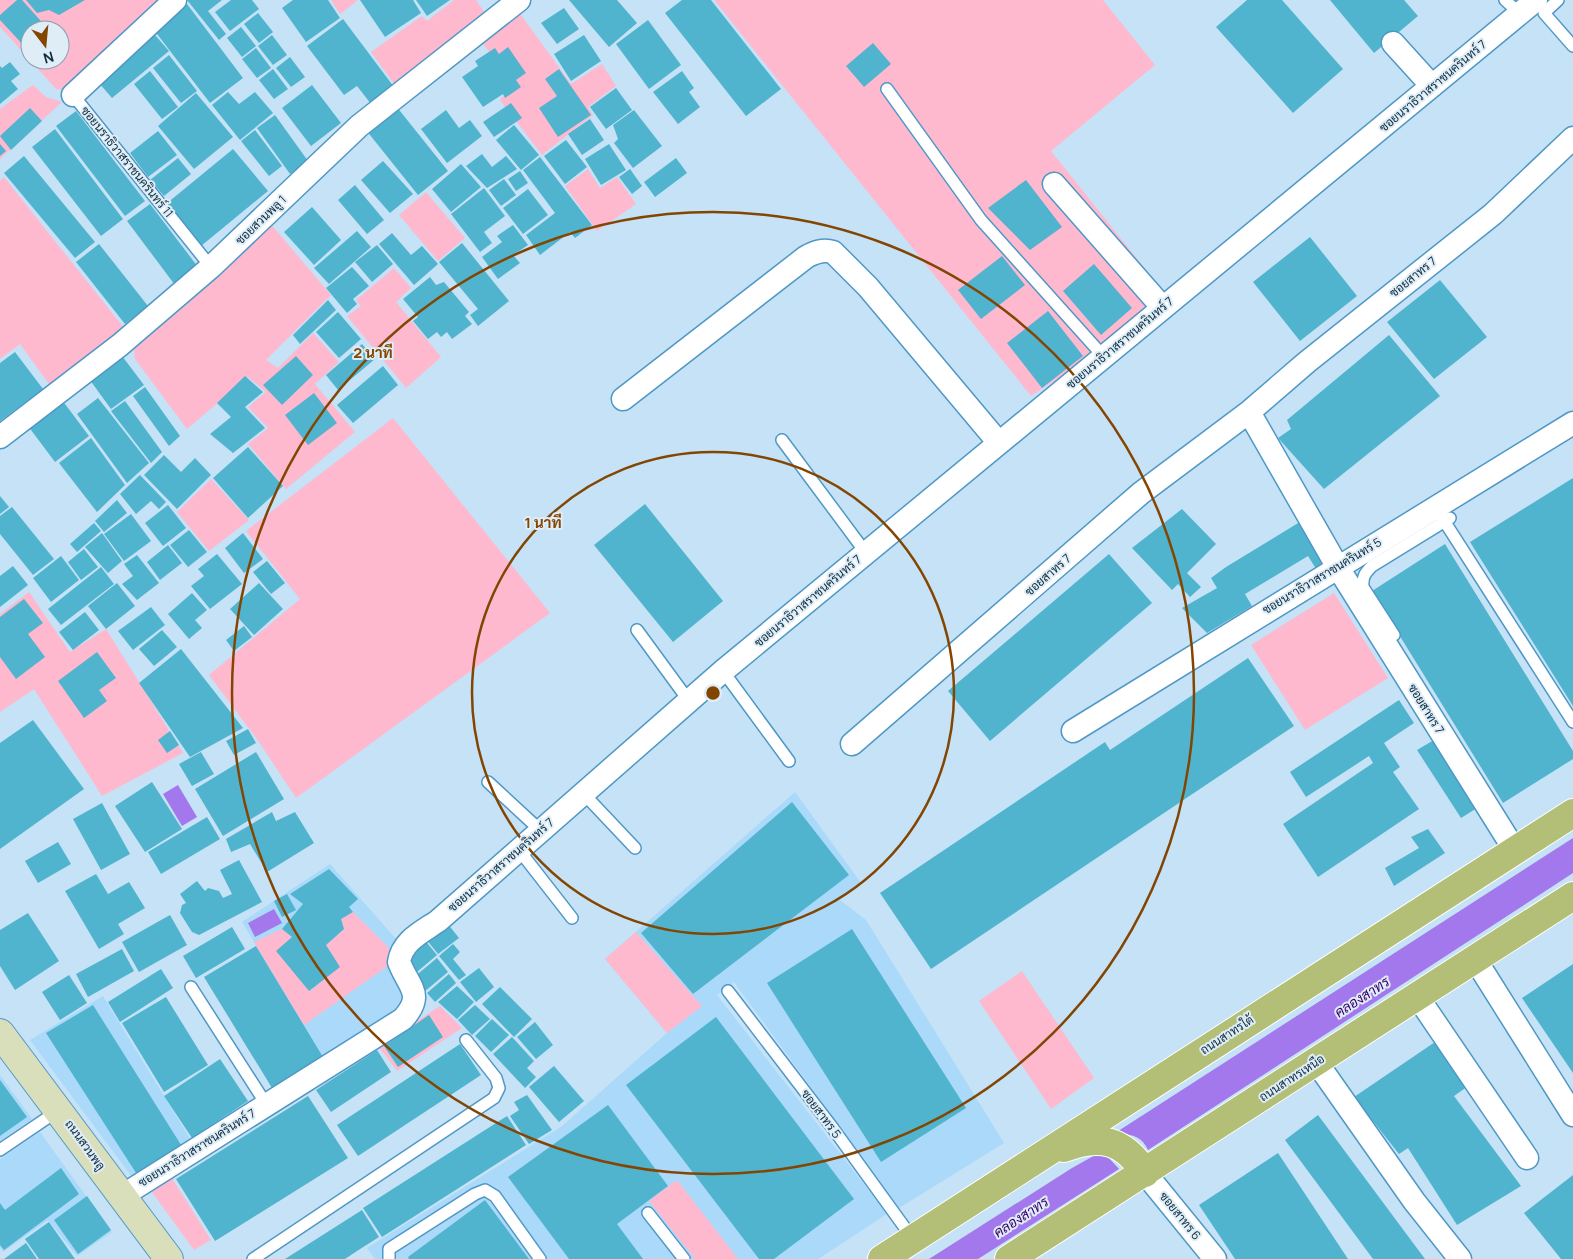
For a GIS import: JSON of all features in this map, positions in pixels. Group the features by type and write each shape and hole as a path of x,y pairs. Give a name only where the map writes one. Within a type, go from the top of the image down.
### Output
{"main road":[{"name":"ถนนสาทรใต้","path":"882,1259 1518,846 1573,813"},
{"name":"ถนนสาทรเหนือ","path":"1015,1257 1573,896"},
{"name":"ถนนสวนพลู","path":"0,1033 169,1259"},
{"path":"1038,1158 1073,1144 1102,1140 1115,1144 1135,1157 1146,1173"}],"street":[{"name":"ซอยนราธิวาสราชนครินทร์ 11","path":"73,95 174,0"},
{"name":"ซอยสวนพลู 1","path":"0,437 120,345 211,268 359,126 519,0"},
{"name":"ซอยนราธิวาสราชนครินทร์ 7","path":"122,1196 403,1019 414,1005 415,997 400,962 405,946 438,921 723,671 1432,86 1520,5"},
{"path":"1393,43 1432,86"},
{"name":"ซอยสาทร 7","path":"852,744 1141,493 1249,412 1307,362 1493,214 1573,138"},
{"path":"1054,184 1163,308"},
{"path":"623,399 806,257 817,252 828,251 833,252 868,287 999,443"},
{"name":"ซอยสาทร 7","path":"1249,412 1337,566 1518,846"},
{"name":"ซอยนราธิวาสราชนครินทร์ 5","path":"1073,731 1337,566 1443,513 1573,423"},
{"path":"1475,959 1573,1115"},
{"path":"1417,996 1527,1158"},
{"path":"1316,1063 1414,1201 1460,1259"},
{"name":"ซอยสาทร 6","path":"1146,1173 1215,1259"}],"lane":[{"path":"1558,0 1544,13 1573,46"},
{"path":"887,89 981,220 1104,357"},
{"name":"ซอยนราธิวาสราชนครินทร์ 11","path":"73,95 211,268"},
{"path":"782,440 866,553"},
{"path":"1518,846 1364,587 1362,580 1365,573 1372,566 1415,541 1443,513 1573,710"},
{"path":"1503,606 1573,722"},
{"path":"637,630 689,701"},
{"path":"723,671 789,761"},
{"path":"488,782 541,831"},
{"path":"583,794 635,848"},
{"path":"519,850 572,918"},
{"path":"191,987 266,1104"},
{"name":"ซอยสาทร 5","path":"728,991 913,1239"},
{"path":"254,1259 494,1098 499,1088 496,1078 466,1040"},
{"path":"0,1150 59,1110"},
{"path":"389,1259 389,1249 475,1194 485,1190 495,1196 540,1259"},
{"path":"648,1213 684,1259"}],"shaded area":[{"path":"0,0 167,0 66,90 56,89 39,70 70,70 70,20 20,20 20,49 0,27"},
{"path":"331,0 357,0 357,1 340,14"},
{"path":"454,0 476,0 487,16 397,88 371,52 422,16 427,21"},
{"path":"714,0 1103,0 1155,65 1051,151 1162,290 1099,351 1031,396"},
{"path":"516,8 571,84 602,64 616,86 588,107 593,115 542,155 500,100 515,83 478,38"},
{"path":"33,85 46,97 62,102 0,159 0,109"},
{"path":"588,169 600,188 617,177 636,204 597,231 565,186"},
{"path":"4,177 124,328 54,391 20,344 0,359 0,181"},
{"path":"426,192 465,238 438,261 399,215"},
{"path":"269,222 331,295 266,360 278,368 313,333 339,362 315,384 355,432 286,489 248,444 268,428 248,407 266,392 248,377 187,429 135,359 133,342"},
{"path":"394,268 411,288 396,302 441,357 406,388 347,316 361,306 356,300"},
{"path":"393,418 550,613 296,798 259,742 209,675 300,599 246,531"},
{"path":"211,479 249,520 209,551 177,512"},
{"path":"29,592 70,652 106,629 183,753 102,796 34,689 0,712 0,614"},
{"path":"1334,593 1388,678 1305,730 1251,645"},
{"path":"795,792 861,883 840,900 866,920 1004,1143 899,1208 734,982 717,995 887,1214 818,1259 375,1259 367,1248 561,1127 667,1033 605,959"},
{"path":"330,864 396,939 391,950 406,998 403,1006 323,1057 242,922"},
{"path":"353,912 391,950 392,963 304,1025 254,942 282,929 292,937 277,951 310,991 339,967 326,945 344,929 341,919"},
{"path":"636,932 702,1006 667,1033 605,959"},
{"path":"1022,971 1094,1078 1051,1109 979,1001"},
{"path":"103,996 192,1142 135,1181 30,1040"},
{"path":"440,1006 462,1028 397,1071 378,1046"},
{"path":"0,1075 32,1119 0,1141"},
{"path":"40,1132 112,1232 77,1256 48,1220 3,1252 0,1247 0,1159"},
{"path":"170,1175 211,1240 194,1250 149,1188"},
{"path":"677,1180 738,1259 695,1259 649,1201"}],"water":[{"path":"178,785 197,817 182,826 163,794"},
{"name":"คลองสาทร","path":"1573,838 1573,873 1148,1150 1142,1141 1133,1136 1123,1134 1112,1135"},
{"path":"274,909 282,923 255,937 248,923"},
{"name":"คลองสาทร","path":"1097,1154 1107,1156 1119,1169 978,1259 929,1259 1072,1168"}],"building":[{"path":"17,0 22,0 40,20 20,20 20,42 0,20 0,15"},
{"path":"26,0 85,0 59,15 49,10 37,13"},
{"path":"187,0 222,0 208,11 226,34 219,40"},
{"path":"231,0 252,0 259,9 230,31 215,12"},
{"path":"293,0 328,0 340,18 306,42 282,8"},
{"path":"360,0 413,0 421,13 385,37"},
{"path":"416,0 450,0 427,16"},
{"path":"569,0 617,0 637,23 609,47"},
{"path":"682,0 711,0 781,89 746,116 665,13"},
{"path":"1247,0 1282,0 1343,69 1293,113 1216,27"},
{"path":"1330,0 1404,0 1418,16 1374,53"},
{"path":"187,4 243,78 210,103 154,30"},
{"path":"564,8 579,29 557,44 541,23"},
{"path":"258,13 273,32 259,43 244,24"},
{"path":"343,19 394,87 371,104 357,86 344,95 307,46"},
{"path":"648,20 681,65 649,89 616,44"},
{"path":"241,27 256,46 242,57 227,38"},
{"path":"155,35 169,51 112,98 99,83"},
{"path":"272,35 287,55 273,65 258,46"},
{"path":"584,35 601,61 571,81 554,54"},
{"path":"873,43 891,64 864,87 846,66"},
{"path":"508,47 526,73 516,80 521,87 505,98 503,94 483,107 462,77 478,66 475,61 495,48 499,54"},
{"path":"256,48 271,68 257,78 242,59"},
{"path":"169,55 197,91 181,103 153,68"},
{"path":"290,57 305,77 291,87 276,68"},
{"path":"10,62 20,74 11,81 18,89 0,104 0,66 2,68"},
{"path":"273,69 288,89 274,99 259,80"},
{"path":"559,69 591,115 558,137 539,108 557,96 545,79"},
{"path":"150,71 178,107 162,119 134,84"},
{"path":"682,71 694,88 689,92 700,107 678,124 653,92"},
{"path":"312,85 341,123 311,146 282,108"},
{"path":"616,88 632,110 606,129 590,107"},
{"path":"228,92 239,104 255,92 273,113 240,140 212,105"},
{"path":"196,93 233,137 194,169 158,126"},
{"path":"511,103 522,118 494,137 483,122"},
{"path":"396,106 448,171 418,195 366,130"},
{"path":"30,108 42,121 11,150 0,136"},
{"path":"446,110 459,128 470,120 482,136 447,163 421,129"},
{"path":"634,110 662,146 633,168 614,143 618,139 613,125"},
{"path":"76,111 145,201 125,216 56,126"},
{"path":"275,115 308,161 290,174 257,128"},
{"path":"590,119 604,140 582,155 568,134"},
{"path":"514,125 539,155 521,170 496,140"},
{"path":"55,129 123,219 101,236 32,147"},
{"path":"255,130 282,166 269,176 241,141"},
{"path":"158,131 177,155 148,177 130,153"},
{"path":"566,140 587,167 565,184 544,156"},
{"path":"0,144 6,151 0,156"},
{"path":"609,144 626,170 601,185 585,159"},
{"path":"233,149 268,191 201,246 166,204"},
{"path":"482,154 492,167 506,156 517,169 487,188 466,166"},
{"path":"24,156 95,242 75,258 4,173"},
{"path":"540,157 592,225 575,238 570,232 540,255 526,235 555,213 523,170"},
{"path":"178,158 191,174 164,196 150,180"},
{"path":"676,158 687,173 655,197 644,182"},
{"path":"383,161 413,194 390,213 361,180"},
{"path":"461,164 481,187 451,212 432,189"},
{"path":"630,169 642,186 632,194 619,177"},
{"path":"520,171 528,183 516,191 508,179"},
{"path":"504,179 516,195 501,206 489,190"},
{"path":"1026,180 1062,227 1030,250 988,208"},
{"path":"355,185 384,220 367,234 338,200"},
{"path":"484,188 505,216 484,232 492,243 480,252 451,214"},
{"path":"528,189 548,215 523,234 503,208"},
{"path":"150,204 198,267 175,285 127,221"},
{"path":"312,207 341,240 314,265 284,232"},
{"path":"513,225 528,245 513,255 520,263 498,279 482,257 502,242 497,236"},
{"path":"357,231 371,247 329,284 314,268"},
{"path":"392,233 411,255 422,246 438,264 414,285 379,244"},
{"path":"1310,237 1357,296 1300,341 1253,282"},
{"path":"462,243 509,301 478,326 470,315 478,309 439,262"},
{"path":"99,244 148,306 125,324 76,262"},
{"path":"377,245 393,264 372,282 355,262"},
{"path":"1002,256 1025,285 981,319 958,290"},
{"path":"1094,264 1132,308 1101,335 1063,291"},
{"path":"352,267 369,286 353,299 357,304 347,313 326,288"},
{"path":"430,277 436,285 444,282 469,312 465,316 472,324 452,339 447,332 441,337 437,332 428,339 413,321 418,317 403,299"},
{"path":"1440,280 1487,337 1434,379 1387,322"},
{"path":"328,300 336,310 300,344 293,335"},
{"path":"1048,311 1083,356 1042,388 1007,343"},
{"path":"338,312 361,339 339,358 316,332"},
{"path":"1389,335 1440,396 1324,489 1278,438 1291,429 1287,420"},
{"path":"362,344 375,359 338,390 326,375"},
{"path":"15,352 43,389 0,421 0,363"},
{"path":"119,352 144,385 111,409 87,376"},
{"path":"296,356 313,375 282,405 263,385"},
{"path":"383,366 398,385 353,423 337,405"},
{"path":"245,376 263,392 245,407 265,428 233,453 210,434 231,417 217,403"},
{"path":"145,387 180,436 169,446 133,396"},
{"path":"314,393 337,423 308,445 285,415"},
{"path":"98,398 149,463 127,483 77,414"},
{"path":"62,400 89,436 55,462 28,426"},
{"path":"125,401 162,452 151,463 111,411"},
{"path":"91,438 125,485 97,512 59,463"},
{"path":"248,447 283,486 248,518 213,478"},
{"path":"164,455 181,472 195,458 211,475 177,509 144,475"},
{"path":"140,475 166,502 159,509 151,501 136,514 120,494"},
{"path":"1573,478 1573,706 1470,542"},
{"path":"0,496 9,507 0,514"},
{"path":"117,500 127,513 104,532 95,521"},
{"path":"645,504 723,601 673,642 594,545"},
{"path":"168,505 186,528 163,546 145,523"},
{"path":"12,507 54,559 33,575 0,534 0,516"},
{"path":"1182,509 1216,544 1187,573 1201,587 1190,597 1178,584 1172,590 1132,548"},
{"path":"131,514 151,541 124,561 104,534"},
{"path":"1303,520 1332,563 1318,572 1308,556 1245,594 1252,606 1207,633 1182,608 1217,588 1211,578 1226,567"},
{"path":"94,523 101,531 77,552 70,544"},
{"path":"189,530 207,552 188,567 170,545"},
{"path":"102,533 122,561 108,573 85,547"},
{"path":"243,533 263,559 244,573 225,548"},
{"path":"1445,544 1573,751 1573,759 1503,803 1372,591"},
{"path":"168,545 182,563 160,580 147,562"},
{"path":"84,549 98,567 81,580 68,562"},
{"path":"217,554 242,584 210,609 191,586 204,576 198,569"},
{"path":"1109,554 1152,603 990,741 948,691"},
{"path":"137,555 159,583 137,600 122,584 133,576 124,564"},
{"path":"61,556 79,580 51,602 33,578"},
{"path":"267,561 285,583 271,594 253,572"},
{"path":"13,566 28,585 0,607 0,576"},
{"path":"101,567 114,584 61,625 48,609"},
{"path":"117,583 135,606 106,629 88,606"},
{"path":"259,583 283,609 254,635 230,609"},
{"path":"192,593 207,610 195,620 202,628 189,639 168,614"},
{"path":"24,599 43,623 28,634 45,657 16,679 0,657 0,617"},
{"path":"151,607 165,625 133,650 118,631"},
{"path":"85,612 99,630 73,650 59,632"},
{"path":"244,626 252,637 234,651 226,640"},
{"path":"162,630 177,647 154,666 139,649"},
{"path":"181,649 243,728 190,757 139,683"},
{"path":"97,652 116,678 99,690 107,701 84,718 58,681"},
{"path":"1248,658 1294,726 931,969 880,893 1105,742 1110,750"},
{"path":"1399,700 1414,723 1384,743 1400,767 1393,772 1419,809 1318,877 1283,824 1373,763 1369,756 1306,797 1290,772"},
{"path":"33,720 84,789 0,849 0,743"},
{"path":"248,729 256,743 234,755 226,741"},
{"path":"170,731 179,745 167,753 158,740"},
{"path":"1434,740 1477,808 1461,818 1417,750"},
{"path":"201,752 214,774 192,786 179,764"},
{"path":"256,752 284,799 223,836 195,789"},
{"path":"152,782 182,829 145,852 115,806"},
{"path":"792,802 849,875 693,994 641,933"},
{"path":"102,803 130,854 101,870 73,819"},
{"path":"272,812 276,821 295,812 314,843 267,872 250,844 231,852 226,839"},
{"path":"207,817 220,839 161,874 148,852"},
{"path":"1428,829 1445,853 1394,886 1385,868 1419,848 1411,837"},
{"path":"58,842 71,864 38,883 25,861"},
{"path":"239,860 262,902 199,935 192,932 180,913 182,905 186,903 180,894 197,881 205,891 208,888 219,891 223,898 232,894 220,870"},
{"path":"329,869 358,899 349,907 353,912 341,919 344,929 326,945 340,967 309,991 276,951 292,937 282,929 303,904 290,894"},
{"path":"96,874 108,894 129,882 145,908 118,924 124,934 99,949 65,891"},
{"path":"287,894 296,910 282,917 274,901"},
{"path":"28,913 59,961 15,990 0,966 0,930"},
{"path":"170,915 187,945 139,972 122,942"},
{"path":"447,923 459,938 438,954 426,939"},
{"path":"232,927 245,949 196,978 183,956"},
{"path":"852,929 966,1108 881,1162 767,983"},
{"path":"423,938 437,955 411,977 405,966"},
{"path":"453,944 460,952 453,959 466,975 459,980 439,956"},
{"path":"256,946 323,1057 272,1088 204,977"},
{"path":"122,949 134,971 88,997 76,974"},
{"path":"437,958 448,972 424,992 413,978"},
{"path":"1573,964 1573,1073 1522,998"},
{"path":"479,968 494,987 476,1002 460,982"},
{"path":"161,969 173,988 120,1022 108,1002"},
{"path":"449,974 456,983 435,1002 427,993"},
{"path":"69,975 87,1003 60,1020 42,992"},
{"path":"457,986 474,1002 457,1019 438,1002"},
{"path":"500,987 532,1019 514,1037 482,1004"},
{"path":"166,997 208,1065 164,1092 122,1023"},
{"path":"93,1005 183,1148 138,1176 46,1033"},
{"path":"475,1005 490,1019 472,1035 458,1020"},
{"path":"429,1015 443,1037 398,1067 384,1046"},
{"path":"716,1017 854,1199 774,1259 759,1259 626,1085"},
{"path":"492,1019 509,1035 491,1052 475,1036"},
{"path":"535,1022 553,1045 536,1059 517,1037"},
{"path":"512,1037 534,1061 527,1068 536,1077 525,1088 493,1054"},
{"path":"1438,1040 1471,1084 1454,1096 1521,1186 1457,1225 1408,1148 1399,1154 1354,1097"},
{"path":"460,1044 481,1075 358,1156 337,1125"},
{"path":"377,1050 391,1072 331,1112 316,1090"},
{"path":"220,1059 248,1101 192,1138 164,1096"},
{"path":"554,1066 584,1101 559,1122 529,1087"},
{"path":"0,1080 27,1117 0,1136"},
{"path":"527,1095 552,1130 529,1144 510,1116 519,1110 514,1102"},
{"path":"308,1096 348,1158 215,1241 176,1179"},
{"path":"608,1105 668,1186 617,1224 643,1259 569,1259 508,1177"},
{"path":"1318,1115 1425,1259 1373,1259 1285,1140"},
{"path":"507,1116 526,1145 382,1237 363,1208"},
{"path":"1278,1153 1348,1259 1235,1259 1199,1205"},
{"path":"61,1168 79,1194 4,1250 0,1245 0,1203 5,1210"},
{"path":"1573,1175 1573,1259 1561,1259 1524,1213"},
{"path":"87,1196 111,1230 78,1254 54,1220"},
{"path":"485,1200 529,1259 409,1259 408,1257"},
{"path":"362,1210 379,1237 345,1259 285,1259"},
{"path":"49,1222 75,1259 39,1259 25,1239"},
{"path":"26,1243 37,1259 4,1259"}]}
